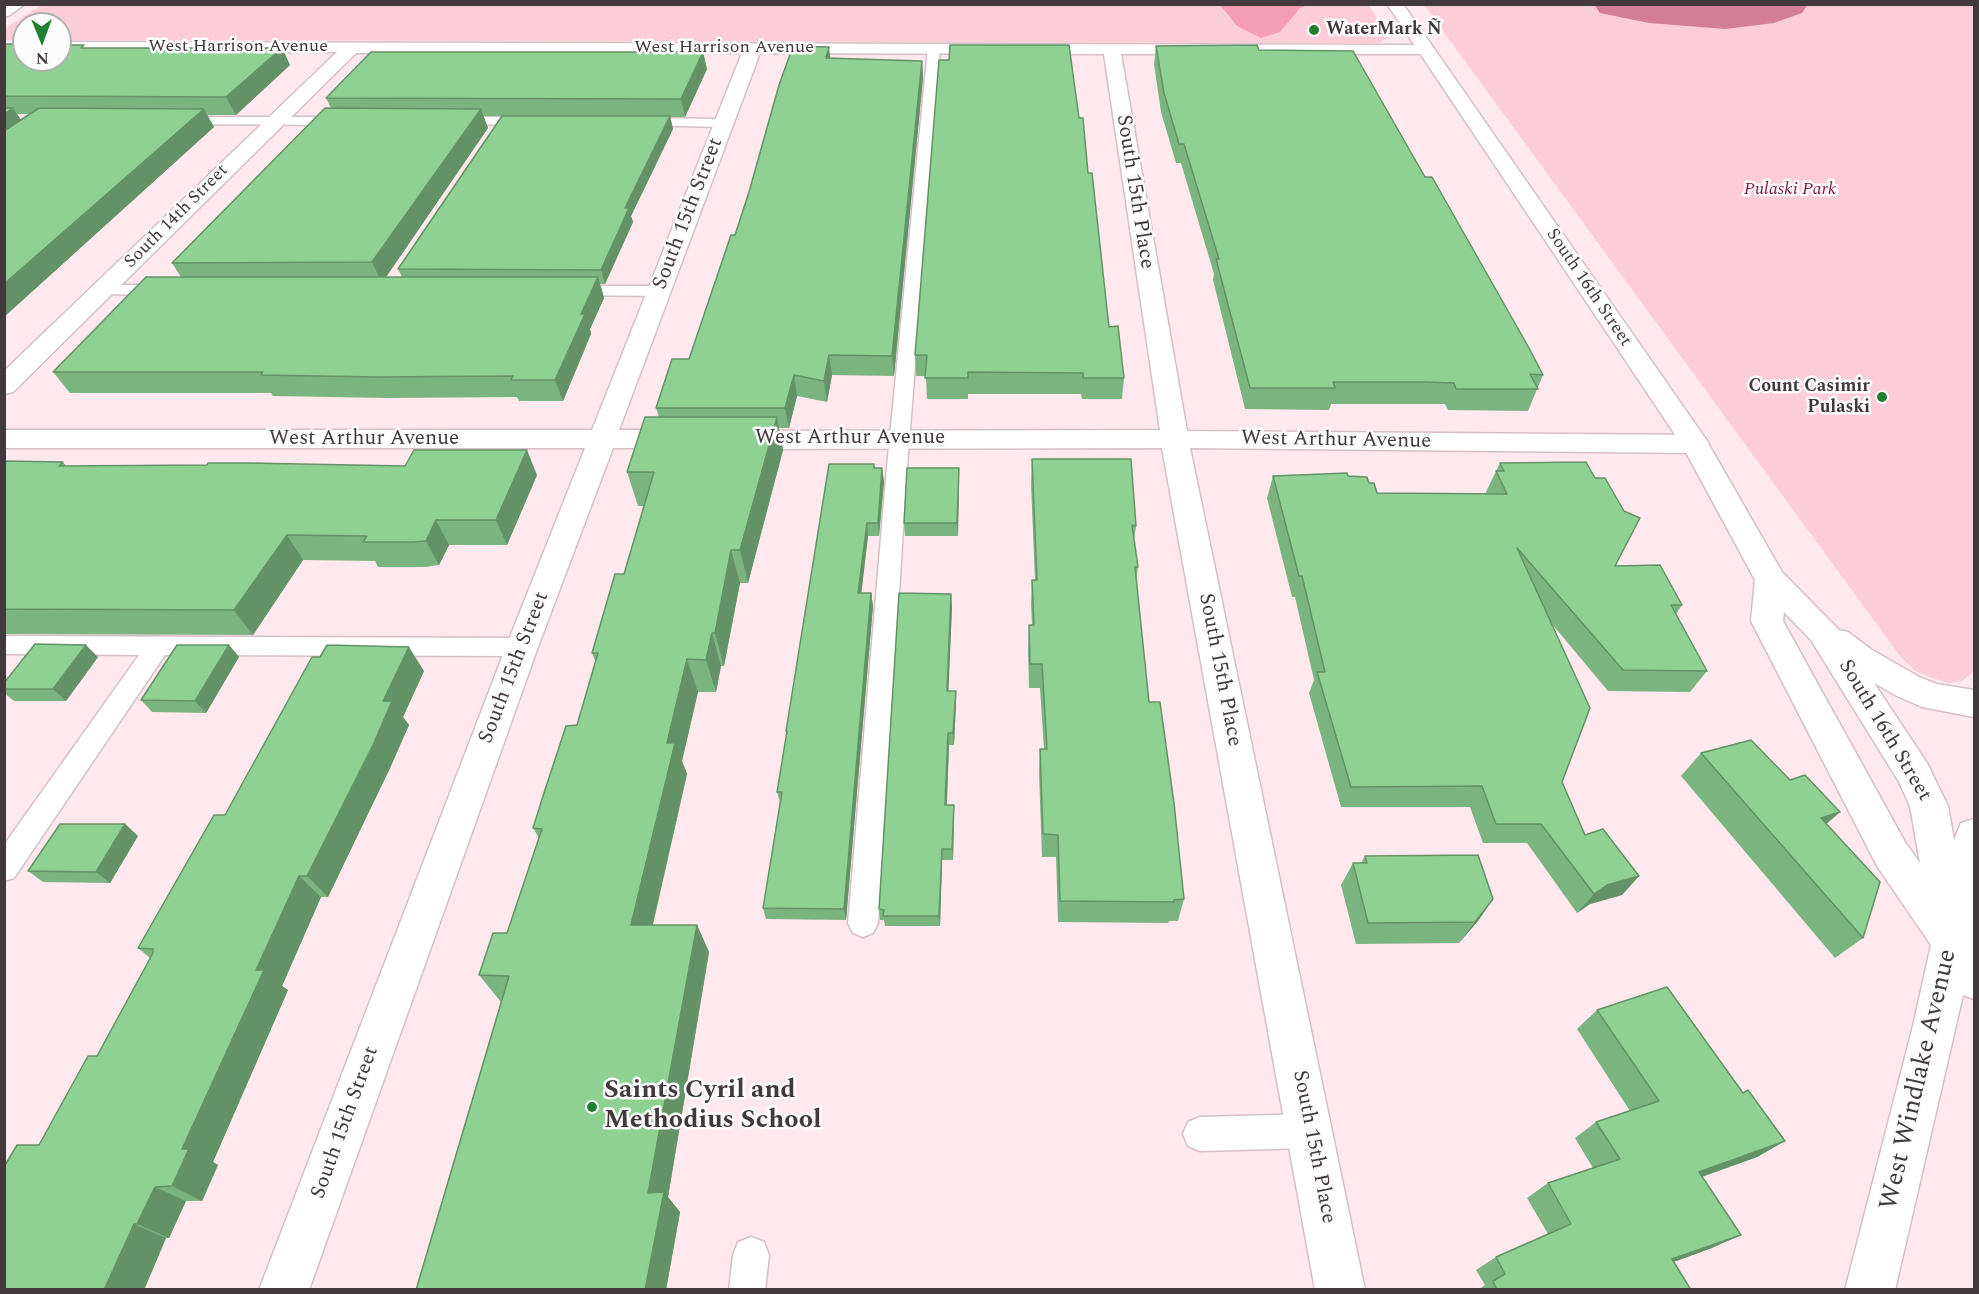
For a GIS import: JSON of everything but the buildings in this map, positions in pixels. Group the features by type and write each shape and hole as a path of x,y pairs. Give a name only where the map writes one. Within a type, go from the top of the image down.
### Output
{"street":[{"path":"4,12 17,4"},
{"name":"South 16th Street","path":"1395,4 1695,444 1771,579 1823,631 1914,774 1929,806 1964,960"},
{"name":"West Harrison Avenue","path":"72,47 1425,49"},
{"name":"South 14th Street","path":"4,386 351,48"},
{"name":"South 15th Street","path":"284,1290 522,647 753,48"},
{"name":"South 15th Place","path":"1112,49 1175,439 1340,1290"},
{"name":"West Arthur Avenue","path":"4,439 1175,439 1695,444"},
{"path":"1771,579 1767,621 1891,854 1964,960"},
{"path":"1823,631 1860,659 1909,687 1934,697 1974,703"},
{"name":"West Windlake Avenue","path":"1870,1290 1935,1026 1964,960 1974,835"}],"lane":[{"path":"863,923 900,440 934,48"},
{"path":"164,121 353,121"},
{"path":"445,121 548,121"},
{"path":"489,141 502,121"},
{"path":"629,122 723,123"},
{"path":"103,290 180,290"},
{"path":"555,291 659,291"},
{"path":"4,645 522,647"},
{"path":"4,868 158,646"},
{"path":"1200,1134 1310,1131"},
{"path":"747,1290 751,1255"}],"green space":[{"path":"44,4 1368,4 1388,37 1381,42 1373,43 72,40 72,12 31,12"},
{"name":"Pulaski Park","path":"1424,5 1974,5 1974,666 1973,672 1962,681 1949,683 1929,677 1915,671 1900,656"},
{"path":"12,24 12,40 5,40 4,29"}],"shaded area":[{"path":"1220,5 1308,5 1300,8 1280,32 1261,38 1237,26"}],"waterway":[{"path":"1614,4 1649,11 1725,17 1760,14 1788,4"}],"place":[{"name":"WaterMark Ñ","path":"1314,30"},
{"name":"Count Casimir Pulaski","path":"1882,397"},
{"name":"Saints Cyril and Methodius School","path":"592,1107"}]}
